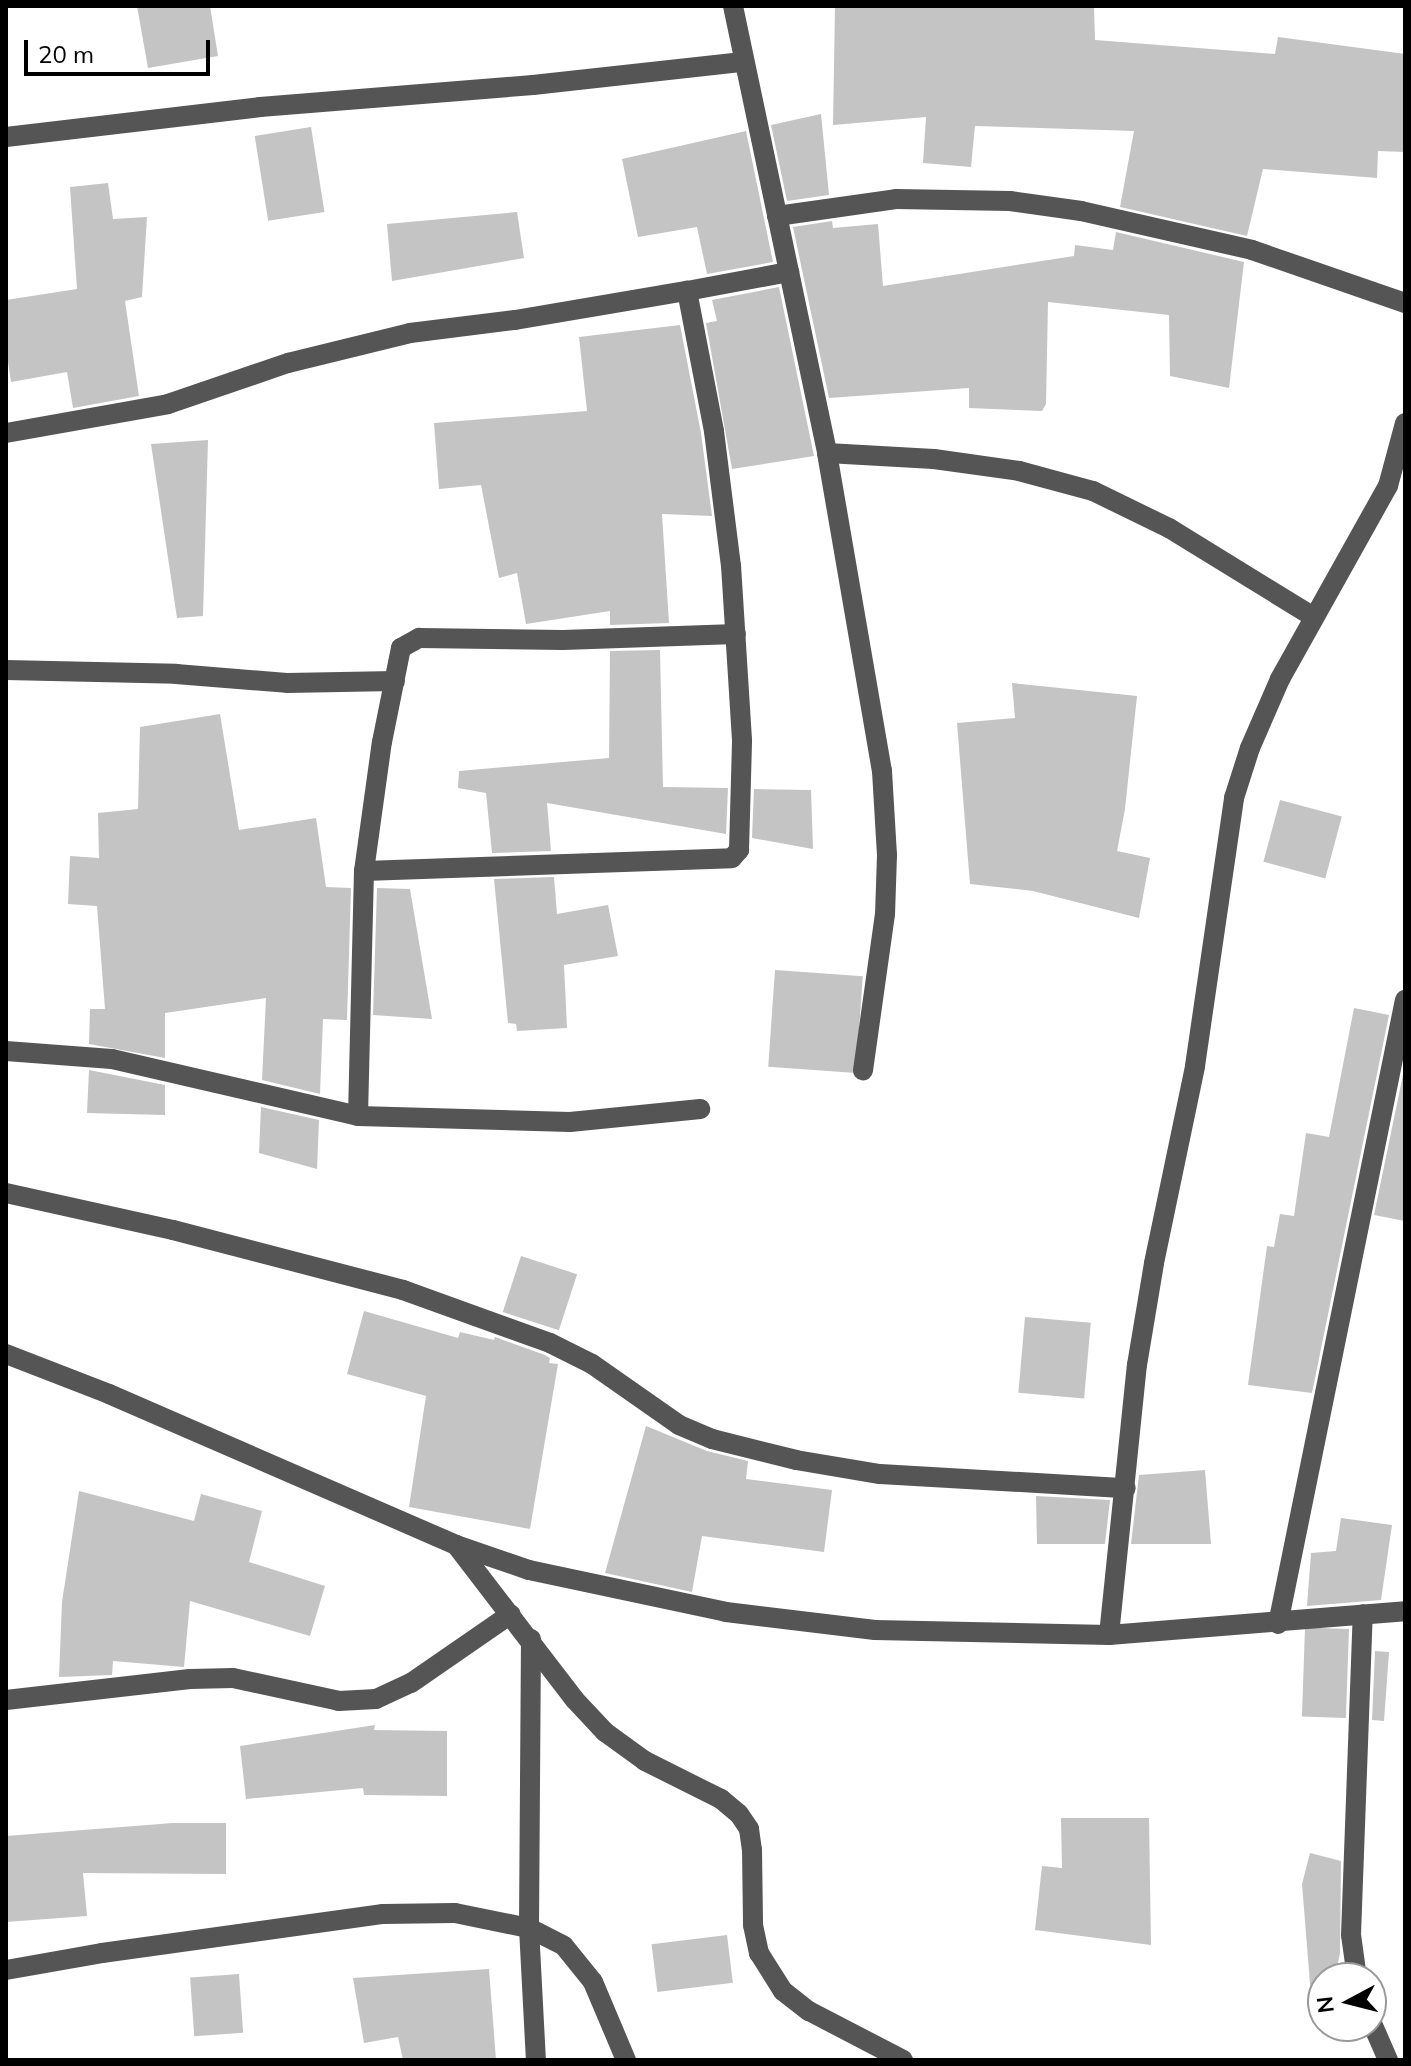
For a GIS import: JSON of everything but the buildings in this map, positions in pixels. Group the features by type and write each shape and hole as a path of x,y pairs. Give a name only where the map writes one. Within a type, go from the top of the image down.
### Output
{"street":[{"path":"733,6 827,453 882,771 887,855 885,914 863,1070"},
{"path":"6,137 260,107 533,85 743,62"},
{"path":"777,216 896,199 1010,201 1067,209 1252,250 1405,303"},
{"path":"6,433 168,404 315,355 410,333 515,320 789,272"},
{"path":"364,871 732,858 739,850 742,740 736,634 714,431 687,291"},
{"path":"1109,1635 1137,1365 1154,1263 1195,1066 1234,798 1250,748 1312,616 1357,547 1388,486 1405,423"},
{"path":"827,453 934,459 1019,471 1093,491 1169,528 1312,616"},
{"path":"358,1116 364,871 382,742 401,648 419,638 563,640 736,634"},
{"path":"6,670 176,674 287,683 395,681"},
{"path":"1278,1624 1405,1000"},
{"path":"6,1051 112,1059 358,1116 570,1122 700,1109"},
{"path":"6,1193 173,1230 403,1290 550,1343 592,1364 679,1425 712,1439 796,1460 880,1474 1126,1488"},
{"path":"6,1354 109,1394 456,1545 529,1570 726,1612 875,1630 1109,1635 1278,1624 1405,1611"},
{"path":"456,1545 575,1700 605,1732 645,1761 721,1799 739,1814 749,1829 753,1925 759,1953 783,1991 809,2011 903,2060"},
{"path":"6,1700 190,1679 233,1678 339,1701 376,1699 411,1683 511,1614"},
{"path":"1355,1962 1351,1935 1363,1614"},
{"path":"531,1639 529,1928 536,2060"},
{"path":"6,1970 102,1953 383,1914 455,1913 529,1928 564,1946 593,1982 626,2060"}]}
